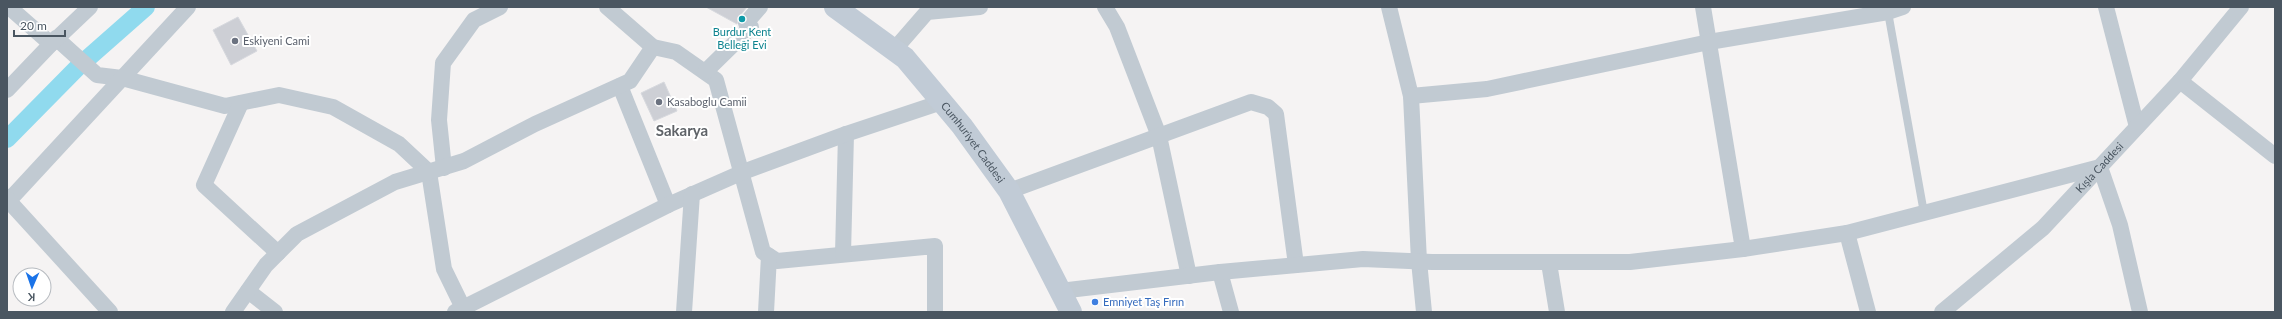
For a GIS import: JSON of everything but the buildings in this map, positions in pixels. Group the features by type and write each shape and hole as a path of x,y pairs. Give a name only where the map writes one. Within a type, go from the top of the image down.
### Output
{"main road":[{"name":"Cumhuriyet Caddesi","path":"835,7 905,58 990,162 1009,191 1071,312"}],"street":[{"path":"10,7 97,75 122,78 225,106 279,95 333,107 399,144 429,172 444,269 461,310 692,194 743,172 846,134 942,102"},
{"path":"7,90 58,43 90,7"},
{"path":"110,312 7,199 14,195 188,7"},
{"path":"444,168 439,120 443,63 474,20 500,7"},
{"path":"607,7 653,47 676,52 716,80 743,172 763,252 777,261 935,246 935,312"},
{"path":"705,72 751,27 746,23 760,7"},
{"path":"894,50 927,12 980,7"},
{"path":"1105,7 1117,27 1159,136 1189,276"},
{"path":"1389,7 1411,96 1419,261 1424,312"},
{"path":"1703,7 1743,249"},
{"path":"2106,7 2137,127"},
{"name":"Kışla Caddesi","path":"1942,312 2043,228 2180,80 2241,7"},
{"path":"1411,96 1487,89 1709,42 1896,10"},
{"path":"233,312 266,265 297,234 395,182 464,161 535,124 630,81 653,47"},
{"path":"2180,80 2275,156"},
{"path":"620,86 668,205"},
{"path":"1009,191 1251,102 1259,103 1276,114 1296,265"},
{"path":"241,103 204,185 278,253"},
{"path":"843,254 846,134"},
{"path":"1060,291 1220,272 1363,259 1549,263 1630,262 1743,249 1847,233 2100,167 2120,225 2140,312"},
{"path":"684,312 692,194"},
{"path":"1847,233 1868,312"},
{"path":"766,312 769,256"},
{"path":"1549,263 1557,312"},
{"path":"1220,272 1232,312"},
{"path":"248,291 275,312"}],"lane":[{"path":"1896,10 1924,213"}],"waterway":[{"path":"7,139 79,66 146,7"}],"place":[{"name":"Burdur Kent Belleği Evi","path":"742,19"},
{"name":"Eskiyeni Cami","path":"235,41"},
{"name":"Kasaboglu Camii","path":"659,102"},
{"name":"Emniyet Taş Fırın","path":"1095,302"}],"district":[{"name":"Sakarya","path":"682,131"}]}
